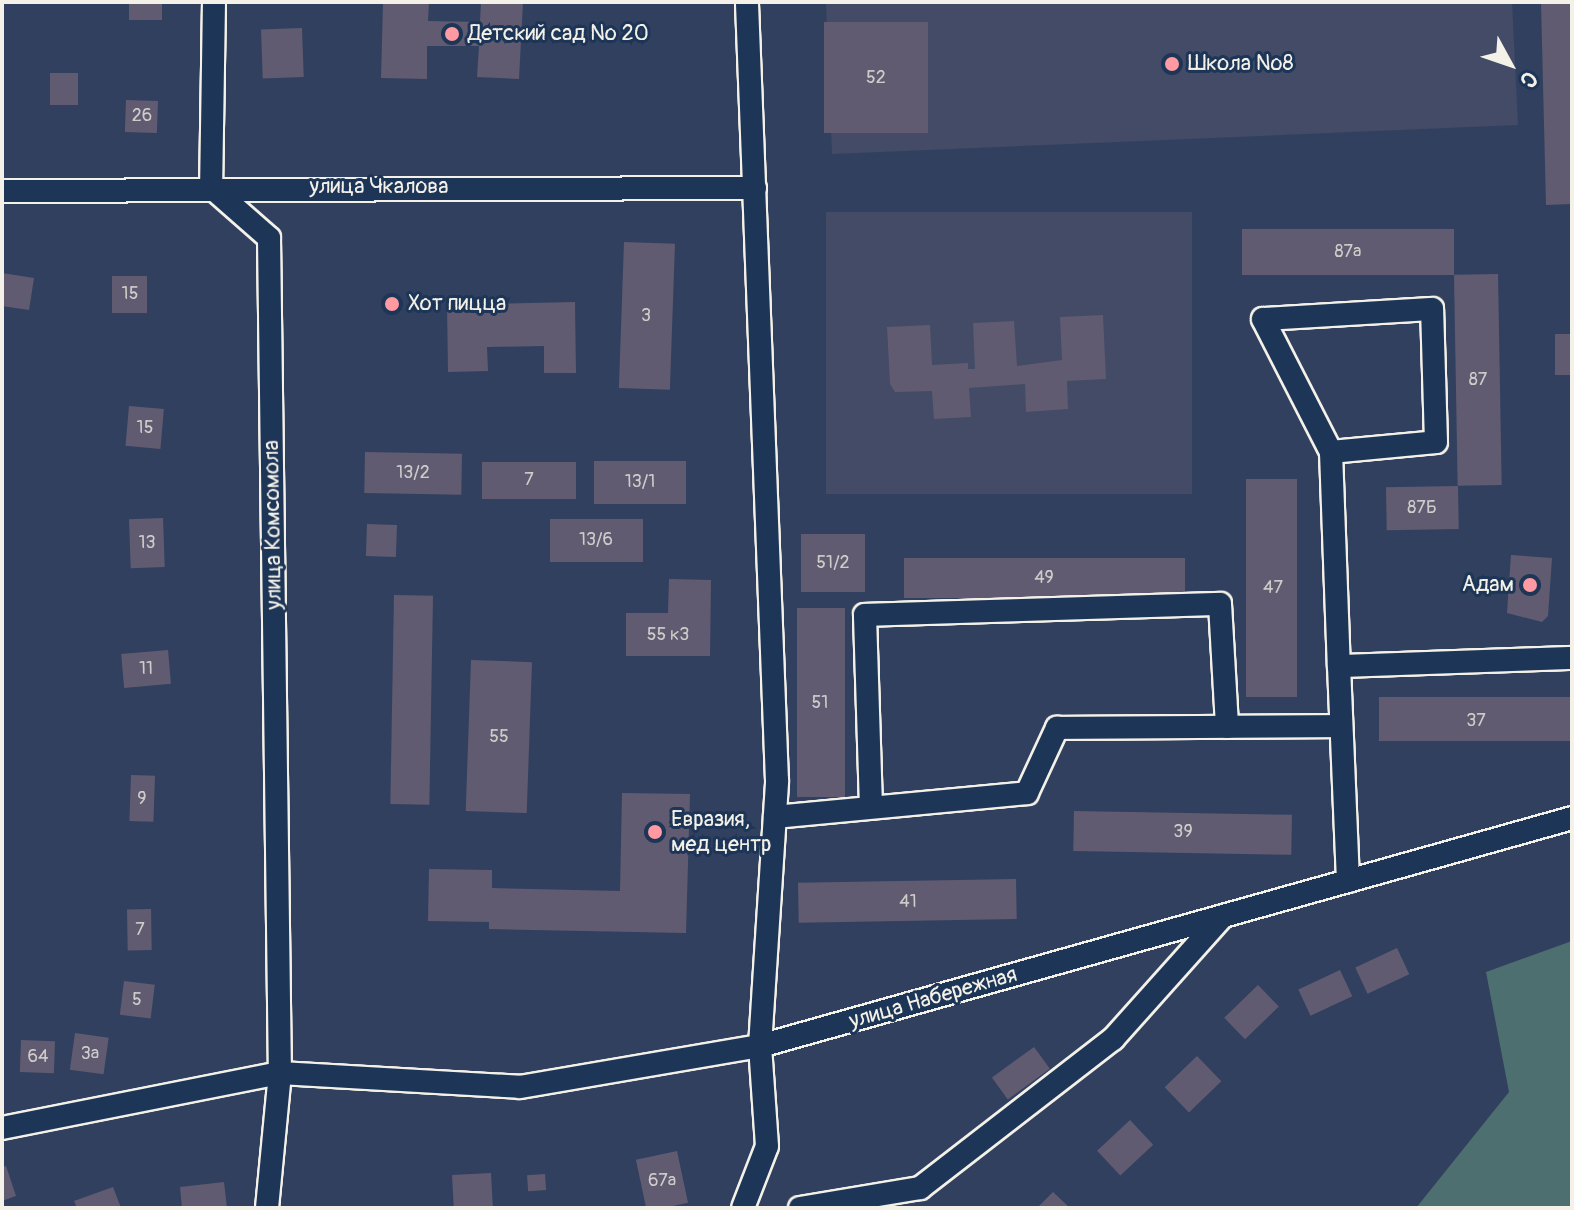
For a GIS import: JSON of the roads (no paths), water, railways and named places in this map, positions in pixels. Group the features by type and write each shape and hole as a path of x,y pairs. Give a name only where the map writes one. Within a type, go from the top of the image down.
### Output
{"street":[{"path":"211,187 214,2"},
{"path":"743,1208 767,1146 760,1046 775,817 747,2"},
{"name":"улица Чкалова","path":"2,191 211,187 755,188"},
{"name":"улица Комсомола","path":"211,187 269,238 280,1073 271,1205"},
{"path":"1331,452 1436,442 1432,309 1263,319 1331,452 1339,726 1348,881"},
{"path":"871,807 865,615 1220,604 1227,727"},
{"path":"1339,666 1572,658"},
{"path":"775,817 1027,793 1057,728 1339,726"},
{"name":"улица Набережная","path":"2,1128 280,1073 520,1087 760,1046 1572,818"},
{"path":"800,1208 920,1188 1113,1039 1223,916"}],"place":[{"name":"Детский сад № 20","path":"452,34"},
{"name":"Школа №8","path":"1172,64"},
{"name":"Хот пицца","path":"392,304"},
{"name":"Адам","path":"1530,585"},
{"name":"Евразия, мед центр","path":"655,832"}]}
